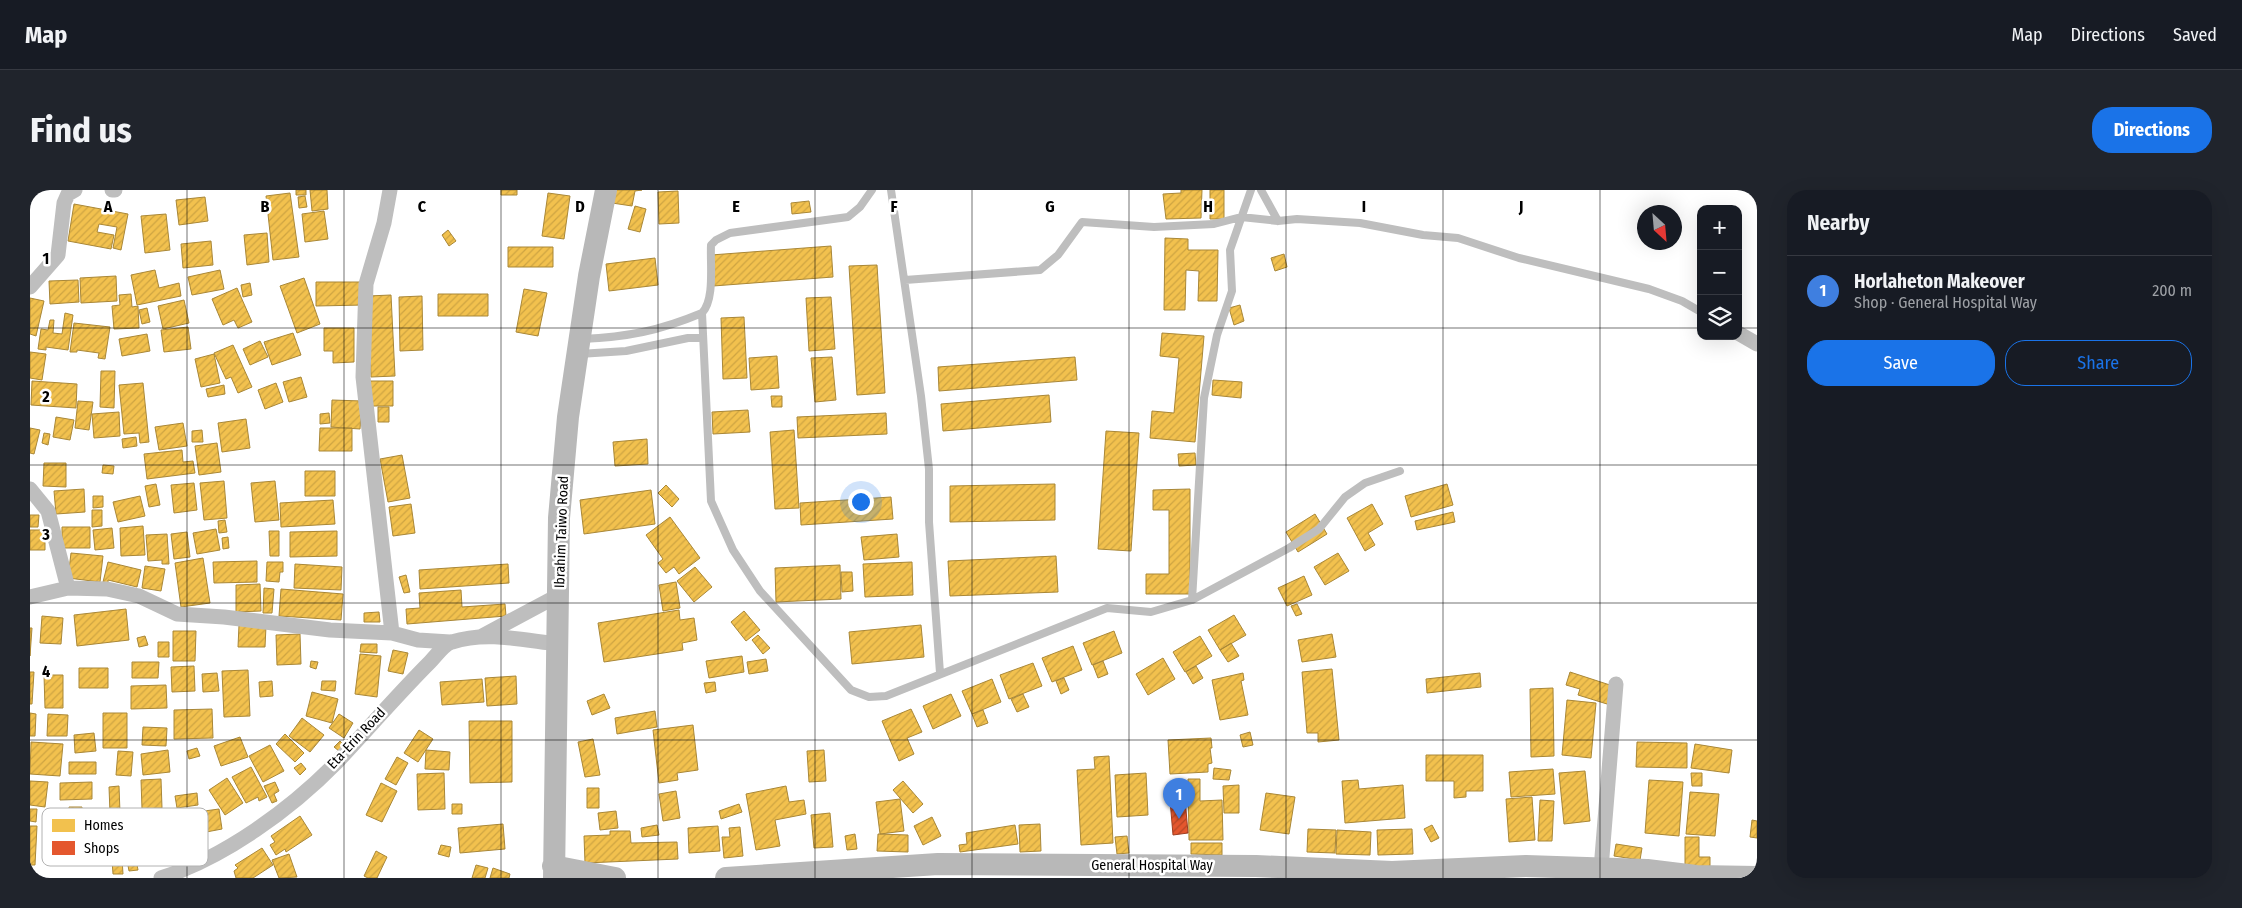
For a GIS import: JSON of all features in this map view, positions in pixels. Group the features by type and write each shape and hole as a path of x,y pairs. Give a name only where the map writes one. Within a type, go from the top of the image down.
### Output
{"main road":[{"name":"Ibrahim Taiwo Road","path":"554,872 559,595 558,518 568,417 589,276 606,190"},
{"name":"General Hospital Way","path":"726,878 965,871 1256,866 1392,872 1526,866 1647,870 1696,876 1757,877"},
{"path":"554,872 615,878"}],"street":[{"path":"30,287 58,256 64,203 68,194 74,190"},
{"path":"390,190 384,223 366,284 363,377 392,633"},
{"path":"1742,335 1757,344"},
{"path":"30,489 48,511 68,588"},
{"path":"30,597 68,588 107,589 139,596 177,614 224,617 330,630 392,633 418,640 450,642 482,636 558,644"},
{"path":"482,636 559,595"},
{"name":"Eta-Erin Road","path":"208,859 238,842 297,798 336,763 393,699 450,642"},
{"path":"1601,869 1616,684"},
{"name":"Eta-Erin Road","path":"170,877 193,866"}],"lane":[{"path":"579,347 653,331 702,313 707,308 710,298 711,245 716,240 730,234 848,217 860,207 872,190"},
{"path":"891,190 905,280 929,469 929,522 940,673"},
{"path":"1192,600 1204,398 1217,335 1232,291 1230,250 1251,190"},
{"path":"1261,190 1278,221"},
{"path":"905,280 1040,270 1058,255 1082,222 1154,227 1214,224 1242,218 1278,221 1297,219 1332,220 1390,228 1423,235 1458,238 1520,258 1649,289 1682,301 1697,310"},
{"path":"702,313 711,501 733,550 760,591 851,690 870,697 886,696 1107,608 1151,612 1192,600 1290,548 1319,529 1345,497 1366,484 1400,471"},
{"path":"579,347 626,351 688,338 703,338"}],"building: Homes":[{"path":"296,190 306,190 306,195 296,195"},
{"path":"310,190 327,190 328,209 312,211"},
{"path":"501,190 517,190 517,195 501,195"},
{"path":"614,190 642,190 635,191 632,206 612,203"},
{"path":"1181,190 1202,190 1201,218 1166,219 1163,194 1181,193"},
{"path":"1210,190 1224,190 1224,219 1210,219"},
{"path":"678,191 679,223 659,224 658,192"},
{"path":"290,193 299,257 273,260 266,196"},
{"path":"548,193 570,196 564,239 542,236"},
{"path":"305,196 307,207 299,208 298,197"},
{"path":"205,197 208,221 179,225 176,200"},
{"path":"809,201 811,212 792,214 791,203"},
{"path":"74,204 128,214 121,250 113,248 117,227 99,224 97,232 114,235 111,249 68,241"},
{"path":"635,206 646,209 640,232 628,229"},
{"path":"324,211 328,239 305,242 302,214"},
{"path":"166,214 170,250 145,253 141,216"},
{"path":"448,230 456,241 449,246 442,235"},
{"path":"267,233 269,262 247,265 244,235"},
{"path":"1165,238 1188,239 1188,250 1218,250 1217,301 1198,301 1199,271 1186,270 1185,310 1164,310"},
{"path":"211,241 213,265 183,268 181,244"},
{"path":"831,246 833,277 713,286 711,255"},
{"path":"508,247 553,247 553,267 508,267"},
{"path":"1284,254 1287,267 1275,271 1271,258"},
{"path":"655,258 658,285 609,291 606,264"},
{"path":"877,265 885,393 857,395 849,266"},
{"path":"155,270 159,288 179,283 181,296 137,305 131,275"},
{"path":"220,270 224,289 192,295 188,277"},
{"path":"116,276 117,301 81,303 80,278"},
{"path":"304,278 320,324 297,333 280,286"},
{"path":"78,280 79,302 50,304 49,281"},
{"path":"316,282 364,282 364,305 316,306"},
{"path":"250,283 252,295 243,297 241,285"},
{"path":"237,288 252,322 238,328 234,320 223,325 212,299"},
{"path":"524,289 547,293 538,336 516,332"},
{"path":"131,294 132,307 138,306 139,328 114,329 112,306 120,305 119,295"},
{"path":"438,294 488,294 488,316 438,316"},
{"path":"391,295 395,376 371,377 368,296"},
{"path":"422,296 423,350 400,351 399,297"},
{"path":"831,297 835,349 809,351 806,298"},
{"path":"30,298 44,301 36,336 30,334"},
{"path":"184,300 189,323 163,329 158,306"},
{"path":"1240,305 1244,321 1234,325 1229,308"},
{"path":"147,308 150,322 142,324 139,310"},
{"path":"65,313 73,315 68,350 46,347 46,350 38,349 41,329 48,330 50,320 54,320 53,333 62,334"},
{"path":"744,317 747,378 723,379 721,318"},
{"path":"74,323 110,327 105,359 98,358 99,353 77,350 77,352 70,352"},
{"path":"188,327 191,349 164,352 161,330"},
{"path":"324,328 354,328 354,362 333,363 333,351 324,351"},
{"path":"293,333 301,355 272,365 264,342"},
{"path":"1162,333 1204,336 1195,442 1150,438 1152,411 1174,413 1179,358 1160,356"},
{"path":"147,334 150,351 122,356 119,339"},
{"path":"260,341 268,357 250,365 243,349"},
{"path":"233,345 252,387 238,393 231,377 226,379 214,353"},
{"path":"30,352 46,354 42,380 30,378"},
{"path":"214,354 220,383 201,387 195,359"},
{"path":"777,356 779,388 751,390 749,358"},
{"path":"832,357 836,400 815,402 811,358"},
{"path":"1075,357 1077,380 939,391 938,367"},
{"path":"101,371 115,371 114,408 100,407"},
{"path":"301,377 307,397 289,402 283,382"},
{"path":"1213,380 1242,382 1241,398 1212,395"},
{"path":"32,381 77,384 76,408 31,405"},
{"path":"370,381 393,381 393,406 370,406"},
{"path":"143,383 149,442 140,443 139,433 124,434 119,385"},
{"path":"276,383 283,402 265,409 258,390"},
{"path":"224,385 225,394 208,397 206,389"},
{"path":"1049,395 1051,422 943,431 941,404"},
{"path":"771,396 782,396 782,407 772,407"},
{"path":"332,400 362,401 360,429 331,427"},
{"path":"78,401 93,402 89,430 75,428"},
{"path":"378,407 389,407 389,422 378,422"},
{"path":"748,410 750,432 713,434 712,412"},
{"path":"119,412 120,436 94,438 92,414"},
{"path":"329,413 330,423 320,424 320,414"},
{"path":"886,413 887,434 798,438 797,417"},
{"path":"56,417 74,420 70,440 53,437"},
{"path":"246,419 250,448 222,452 218,423"},
{"path":"183,423 187,446 159,450 155,427"},
{"path":"30,428 40,430 34,454 30,453"},
{"path":"320,428 352,428 352,451 319,451"},
{"path":"202,430 203,442 192,442 192,431"},
{"path":"794,430 799,508 775,509 770,432"},
{"path":"1106,431 1139,433 1131,551 1098,549"},
{"path":"44,433 50,434 48,445 42,443"},
{"path":"136,437 137,446 123,448 122,439"},
{"path":"647,439 648,464 615,466 613,442"},
{"path":"217,443 221,472 199,475 195,446"},
{"path":"182,450 183,462 193,461 195,473 147,479 144,454"},
{"path":"1195,453 1196,465 1179,466 1178,454"},
{"path":"402,455 410,498 388,502 380,459"},
{"path":"44,463 66,463 66,487 43,486"},
{"path":"103,465 114,466 113,474 102,473"},
{"path":"305,471 335,471 335,496 305,496"},
{"path":"224,481 227,518 204,520 200,483"},
{"path":"275,481 279,520 255,522 251,483"},
{"path":"194,483 197,510 174,513 171,485"},
{"path":"156,484 160,505 149,507 145,486"},
{"path":"1055,484 1055,520 950,522 950,486"},
{"path":"1447,484 1453,505 1411,517 1405,496"},
{"path":"666,485 679,499 672,507 658,493"},
{"path":"84,489 85,512 56,514 54,491"},
{"path":"1190,489 1190,594 1146,594 1146,574 1169,574 1169,510 1153,510 1153,490"},
{"path":"651,490 655,524 584,534 580,500"},
{"path":"93,496 103,496 103,507 93,508"},
{"path":"140,496 145,516 118,522 113,502"},
{"path":"891,497 893,519 801,525 800,503"},
{"path":"333,500 335,524 281,527 280,503"},
{"path":"411,504 415,533 393,536 389,507"},
{"path":"1372,504 1383,524 1368,533 1375,545 1365,551 1347,518"},
{"path":"92,510 102,510 102,526 92,527"},
{"path":"1453,512 1455,522 1417,530 1415,521"},
{"path":"1315,514 1327,534 1298,552 1286,532"},
{"path":"30,515 39,515 38,527 30,527"},
{"path":"670,517 700,558 679,574 674,567 666,573 658,563 663,559 646,535"},
{"path":"225,520 227,532 219,533 218,521"},
{"path":"143,526 145,555 121,556 120,528"},
{"path":"62,527 90,527 90,548 62,548"},
{"path":"112,528 114,548 95,550 93,530"},
{"path":"216,529 220,550 197,554 193,533"},
{"path":"30,530 45,530 45,550 30,550"},
{"path":"269,531 279,531 279,556 270,556"},
{"path":"337,531 337,556 290,557 290,532"},
{"path":"187,532 190,557 174,559 171,534"},
{"path":"167,534 169,564 162,564 162,560 148,561 146,535"},
{"path":"897,534 899,557 864,560 861,537"},
{"path":"228,537 229,548 223,549 222,538"},
{"path":"71,553 103,556 100,582 68,578"},
{"path":"1338,553 1349,571 1325,585 1314,567"},
{"path":"1056,556 1058,592 950,596 948,561"},
{"path":"203,558 210,603 181,607 175,563"},
{"path":"257,561 257,582 214,583 213,562"},
{"path":"108,562 141,570 137,587 108,580 108,583 103,582"},
{"path":"267,562 283,562 283,572 280,572 279,582 266,581"},
{"path":"912,562 913,595 865,597 863,564"},
{"path":"295,564 342,567 341,590 294,588"},
{"path":"508,564 509,583 420,589 419,570"},
{"path":"840,565 841,599 776,602 775,568"},
{"path":"145,566 165,569 161,591 142,588"},
{"path":"695,567 712,587 694,602 677,581"},
{"path":"841,572 852,572 853,591 842,592"},
{"path":"406,575 410,592 404,593 399,577"},
{"path":"1304,576 1312,595 1287,606 1278,588"},
{"path":"676,582 680,608 663,611 659,585"},
{"path":"260,584 261,611 236,612 236,585"},
{"path":"264,588 274,589 272,613 263,613"},
{"path":"281,589 343,594 341,620 279,616"},
{"path":"461,590 462,607 505,604 506,616 407,624 406,609 420,608 419,593"},
{"path":"1297,604 1302,614 1296,616 1291,606"},
{"path":"126,609 129,640 77,646 74,615"},
{"path":"679,610 680,620 694,618 697,640 682,643 683,650 604,662 598,623"},
{"path":"744,611 760,630 746,641 731,622"},
{"path":"379,612 380,622 364,622 364,613"},
{"path":"1234,615 1246,635 1220,650 1208,630"},
{"path":"42,616 63,618 61,644 40,643"},
{"path":"239,625 266,626 265,647 238,647"},
{"path":"921,625 924,657 852,664 849,632"},
{"path":"30,628 32,628 30,656"},
{"path":"173,631 196,631 195,661 173,661"},
{"path":"1114,631 1122,653 1092,665 1083,643"},
{"path":"300,634 301,664 277,665 276,635"},
{"path":"1332,634 1336,657 1302,662 1298,640"},
{"path":"758,635 770,648 763,654 752,640"},
{"path":"145,636 148,645 139,647 137,638"},
{"path":"1200,636 1212,656 1185,672 1173,652"},
{"path":"158,642 169,642 169,657 158,657"},
{"path":"1231,643 1239,656 1228,662 1220,650"},
{"path":"361,644 377,644 377,653 360,652"},
{"path":"1073,646 1082,670 1052,682 1042,658"},
{"path":"393,650 408,653 403,674 388,671"},
{"path":"360,654 381,656 377,697 355,694"},
{"path":"742,656 744,672 709,678 706,661"},
{"path":"1163,658 1175,679 1148,695 1136,674"},
{"path":"766,659 768,671 749,674 747,662"},
{"path":"311,661 318,662 316,669 310,667"},
{"path":"1103,661 1108,674 1098,678 1093,665"},
{"path":"132,662 159,662 158,678 132,678"},
{"path":"1033,663 1042,686 1009,699 1000,675"},
{"path":"194,666 195,691 172,692 171,667"},
{"path":"1196,666 1203,678 1193,684 1186,672"},
{"path":"79,668 108,668 108,688 79,688"},
{"path":"1332,669 1339,740 1318,742 1318,733 1307,733 1302,672"},
{"path":"248,670 250,716 224,717 222,671"},
{"path":"30,672 34,672 32,704 30,704"},
{"path":"1570,672 1613,686 1607,704 1578,695 1580,689 1566,685"},
{"path":"217,673 219,691 203,692 202,674"},
{"path":"1243,673 1244,680 1241,681 1248,715 1220,720 1212,680"},
{"path":"1480,673 1481,687 1427,693 1426,679"},
{"path":"44,675 63,675 63,708 45,708"},
{"path":"516,676 517,704 487,706 485,678"},
{"path":"1064,678 1069,690 1061,694 1056,681"},
{"path":"482,679 484,702 442,705 440,682"},
{"path":"992,679 1001,702 972,714 962,691"},
{"path":"272,681 273,696 260,697 259,682"},
{"path":"322,681 336,681 335,691 321,690"},
{"path":"715,682 716,691 706,693 704,683"},
{"path":"166,685 167,708 131,709 131,686"},
{"path":"1553,688 1554,756 1531,757 1530,689"},
{"path":"312,692 338,699 332,723 306,716"},
{"path":"604,694 610,708 592,715 587,701"},
{"path":"951,694 961,716 933,729 923,706"},
{"path":"1023,694 1029,707 1017,712 1011,699"},
{"path":"1567,700 1596,703 1591,758 1562,755"},
{"path":"212,709 213,738 174,739 174,710"},
{"path":"911,709 922,732 907,738 914,754 899,761 882,721"},
{"path":"983,710 988,723 977,727 972,714"},
{"path":"655,711 657,727 617,734 615,718"},
{"path":"30,713 36,714 35,736 30,736"},
{"path":"103,713 127,713 127,748 103,748"},
{"path":"48,714 68,715 67,736 47,736"},
{"path":"339,714 353,723 344,738 329,728"},
{"path":"302,718 324,735 310,752 289,736"},
{"path":"469,721 512,721 512,782 470,783"},
{"path":"693,725 698,770 677,773 678,780 659,783 653,730"},
{"path":"143,727 167,728 166,746 142,745"},
{"path":"419,730 433,739 418,762 404,753"},
{"path":"1250,732 1253,745 1243,747 1240,735"},
{"path":"94,733 96,751 75,753 74,735"},
{"path":"285,734 304,753 295,762 276,744"},
{"path":"240,737 248,757 221,766 214,746"},
{"path":"1211,738 1212,763 1208,764 1208,772 1170,774 1168,740"},
{"path":"593,739 600,775 585,777 578,742"},
{"path":"340,741 345,746 339,751 334,747"},
{"path":"31,742 63,744 60,776 30,774"},
{"path":"1637,742 1687,743 1687,768 1636,767"},
{"path":"1695,744 1732,750 1729,773 1691,768"},
{"path":"270,745 284,771 263,782 249,756"},
{"path":"197,748 200,756 189,759 187,751"},
{"path":"168,750 170,772 143,775 141,754"},
{"path":"426,750 450,752 449,770 425,769"},
{"path":"824,750 826,781 809,782 807,751"},
{"path":"118,751 133,752 131,776 116,775"},
{"path":"1426,755 1483,755 1483,791 1466,791 1466,797 1454,798 1454,781 1426,781"},
{"path":"1109,756 1113,843 1081,845 1077,770 1095,769 1094,757"},
{"path":"397,757 408,763 396,785 385,779"},
{"path":"69,762 96,762 96,774 69,774"},
{"path":"301,763 306,769 300,775 294,768"},
{"path":"251,767 267,797 259,801 258,797 246,803 232,777"},
{"path":"1214,768 1231,770 1229,780 1213,779"},
{"path":"1553,769 1555,794 1511,797 1509,772"},
{"path":"1585,771 1590,821 1564,824 1559,773"},
{"path":"444,773 445,809 418,810 417,774"},
{"path":"1146,773 1148,815 1117,817 1115,775"},
{"path":"1691,773 1702,773 1702,786 1692,786"},
{"path":"227,778 243,803 225,815 209,790"},
{"path":"161,779 162,808 142,808 141,780"},
{"path":"1188,779 1200,779 1200,801 1222,800 1223,840 1189,840"},
{"path":"1358,780 1359,789 1403,785 1405,818 1345,823 1342,781"},
{"path":"1649,780 1683,782 1679,836 1645,833"},
{"path":"30,781 48,782 45,807 30,805"},
{"path":"903,781 923,804 913,813 893,790"},
{"path":"92,782 92,799 60,800 60,783"},
{"path":"275,782 279,791 274,794 277,801 272,803 264,786"},
{"path":"381,783 397,791 382,822 366,815"},
{"path":"1239,785 1239,813 1224,813 1223,786"},
{"path":"119,786 120,808 110,808 109,787"},
{"path":"786,786 789,802 804,800 806,814 775,820 780,846 756,850 746,794"},
{"path":"587,788 599,788 599,808 587,808"},
{"path":"676,791 680,818 663,821 659,794"},
{"path":"1690,792 1719,794 1715,836 1686,834"},
{"path":"197,793 198,805 177,808 175,796"},
{"path":"1266,793 1295,797 1289,834 1260,830"},
{"path":"1532,797 1535,840 1509,842 1506,799"},
{"path":"900,799 904,831 880,834 876,802"},
{"path":"1540,800 1554,801 1552,841 1538,841"},
{"path":"452,804 462,804 462,814 452,814"},
{"path":"739,804 742,812 721,819 719,811"},
{"path":"30,809 37,809 36,822 30,821"},
{"path":"219,809 222,829 208,832 208,810"},
{"path":"616,811 618,828 600,830 598,813"},
{"path":"830,813 833,847 814,848 811,815"},
{"path":"300,816 312,835 286,852 285,849 276,855 270,845 275,842 271,836"},
{"path":"932,817 941,836 923,845 914,826"},
{"path":"1752,820 1757,821 1757,838 1750,837"},
{"path":"503,824 505,849 460,853 458,828"},
{"path":"1040,824 1041,851 1020,852 1019,825"},
{"path":"657,825 659,835 642,837 641,828"},
{"path":"1015,825 1018,844 960,852 959,845 967,844 966,833"},
{"path":"1432,825 1439,838 1431,842 1424,829"},
{"path":"30,826 37,826 35,865 30,865"},
{"path":"718,826 720,851 689,853 688,828"},
{"path":"740,827 743,856 724,858 722,837 730,837 729,828"},
{"path":"1308,829 1336,830 1335,853 1307,852"},
{"path":"1412,829 1413,854 1378,855 1377,830"},
{"path":"1337,830 1371,832 1370,855 1336,854"},
{"path":"610,831 630,831 631,843 677,842 678,859 585,863 584,836 610,835"},
{"path":"855,834 857,849 847,850 845,836"},
{"path":"878,834 908,835 908,852 877,851"},
{"path":"1127,836 1129,853 1117,854 1115,837"},
{"path":"1685,837 1699,837 1699,857 1710,857 1710,868 1685,868"},
{"path":"1191,843 1222,843 1222,855 1191,854"},
{"path":"1616,844 1642,848 1640,860 1614,856"},
{"path":"441,845 451,847 449,857 438,854"},
{"path":"262,848 273,865 253,878 236,878 234,871 238,868 235,865"},
{"path":"376,851 387,857 377,878 368,878 364,876"},
{"path":"289,854 297,877 279,878 272,860"},
{"path":"476,865 488,868 485,878 472,878"},
{"path":"112,866 122,866 123,874 113,874"},
{"path":"128,866 137,866 138,870 129,871"},
{"path":"493,868 510,874 509,878 490,878"}],"building: Shops":[{"path":"1185,799 1188,833 1173,835 1170,800"}],"place":[{"name":"Horlaheton Makeover","path":"1179,819"}]}
